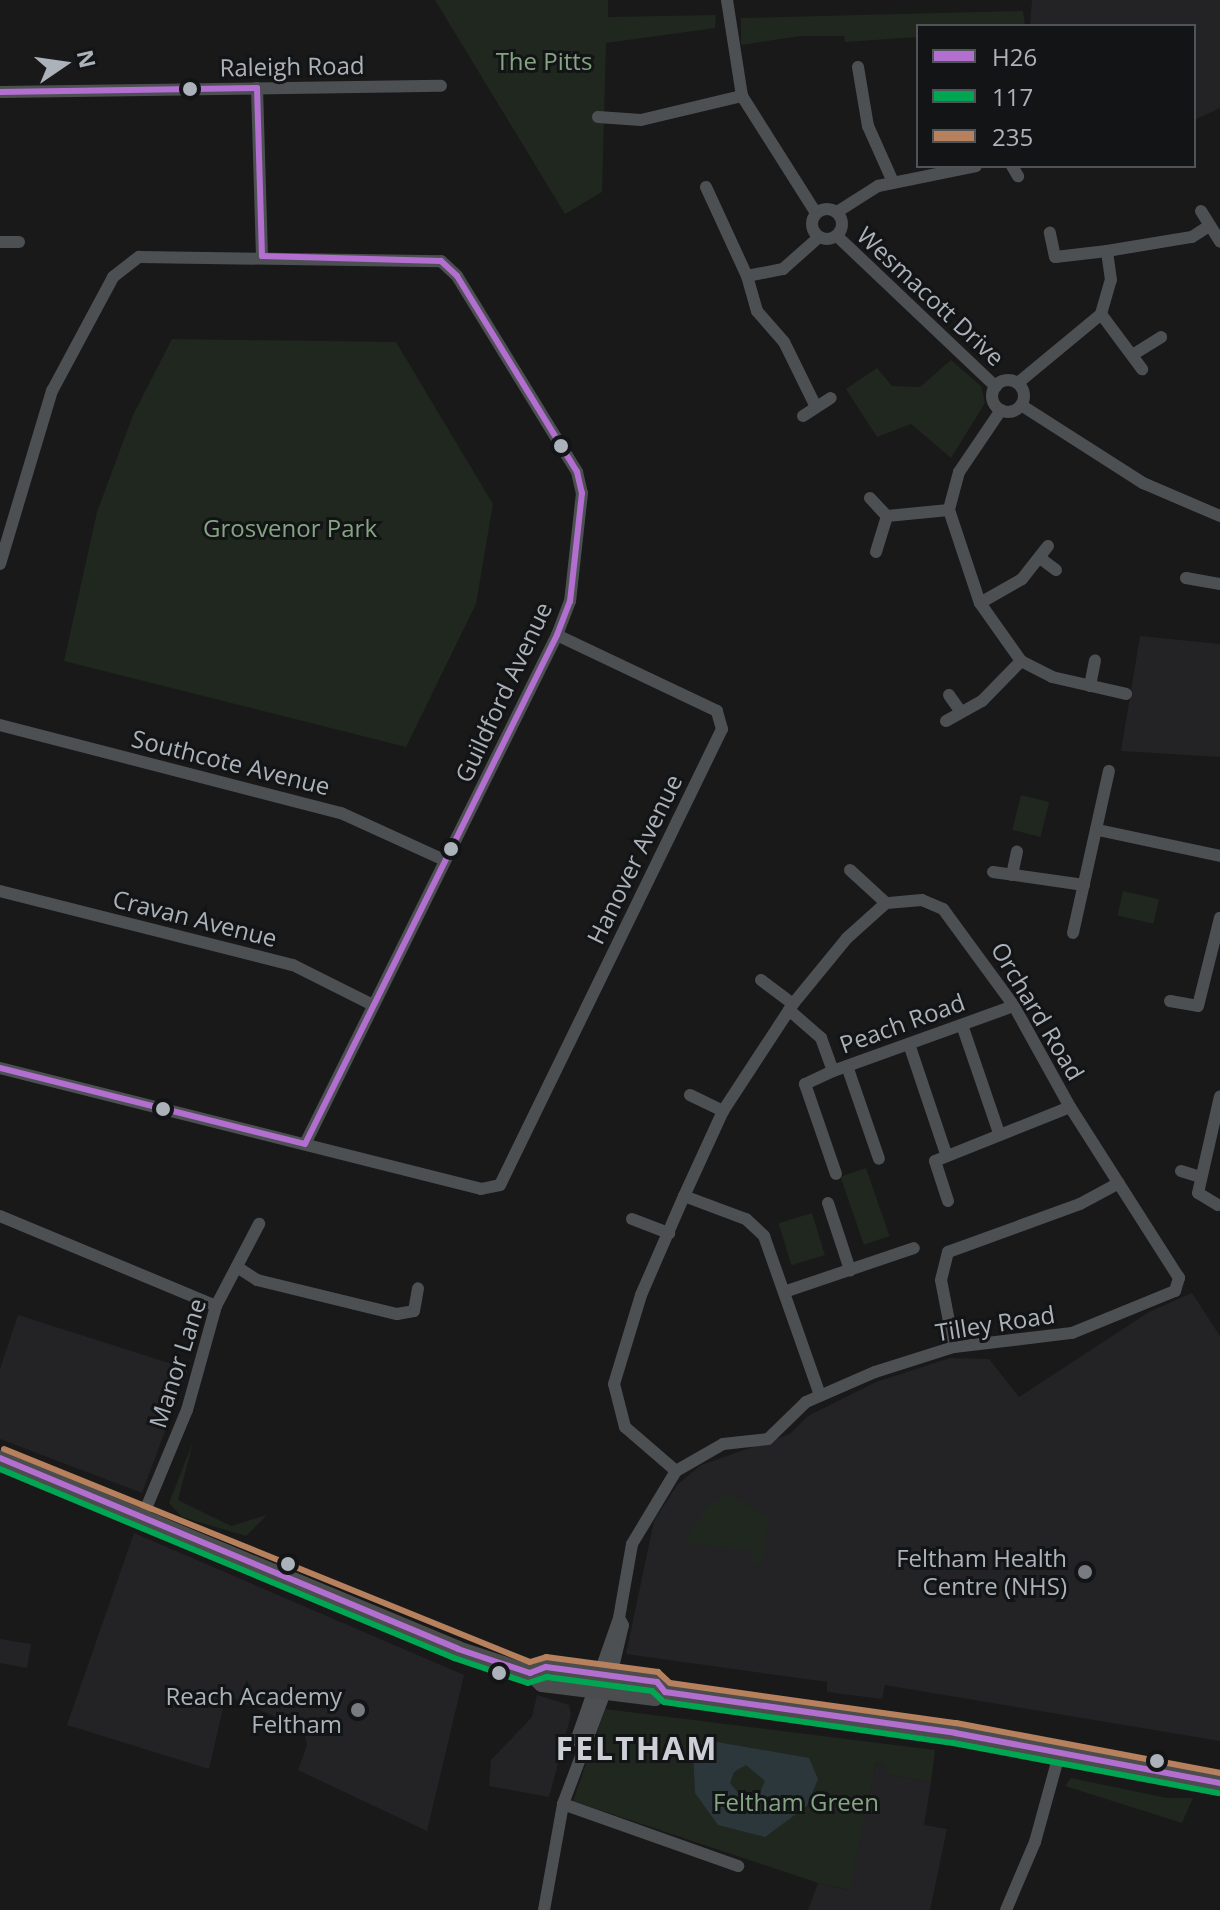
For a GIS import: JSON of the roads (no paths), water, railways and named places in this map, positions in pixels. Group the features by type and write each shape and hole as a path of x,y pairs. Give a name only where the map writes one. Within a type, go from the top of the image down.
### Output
{"main road":[{"path":"0,1458 530,1673 542,1684 655,1698 665,1692 1060,1751 1220,1783"},
{"path":"530,1673 546,1667 657,1682 665,1692"}],"street":[{"path":"727,0 742,96 816,213"},
{"path":"858,67 868,126 893,182"},
{"name":"Raleigh Road","path":"0,92 441,86"},
{"path":"0,564 52,391 113,277 139,257 262,256 257,88"},
{"path":"598,117 641,120 742,96"},
{"path":"816,213 837,212 863,192 893,182 966,168"},
{"path":"706,187 747,276 757,311 784,342 816,407"},
{"path":"704,215 717,208"},
{"path":"1201,211 1220,241"},
{"path":"747,276 783,269 819,237 837,236 843,226 837,212"},
{"path":"816,213 812,225 819,237"},
{"path":"1050,233 1051,257 1192,237 1209,226"},
{"name":"Wesmacott Drive","path":"837,236 996,387"},
{"path":"0,242 19,242"},
{"path":"1001,410 993,399 996,387 1018,383 1101,314 1111,280 1107,251"},
{"name":"Guildford Avenue","path":"262,256 441,261 457,276 577,472 582,493 570,601 557,635 305,1144"},
{"path":"1101,314 1134,354 1142,369"},
{"path":"1134,354 1161,337"},
{"path":"1018,383 1021,405"},
{"path":"803,416 831,398"},
{"path":"1126,694 1090,686 1021,661 980,603 949,510 959,472 1001,410 1021,405 1143,483 1220,516"},
{"path":"870,498 887,516"},
{"path":"887,516 949,510"},
{"path":"876,552 887,516"},
{"path":"980,603 1022,579 1048,546"},
{"path":"1040,558 1056,570"},
{"path":"1186,578 1220,584"},
{"name":"Hanover Avenue","path":"305,1144 481,1189 500,1185 722,729 717,711 557,635"},
{"path":"1090,686 1095,660"},
{"path":"946,721 1021,661"},
{"path":"949,695 961,712"},
{"name":"Southcote Avenue","path":"0,725 341,813 444,860"},
{"path":"1073,933 1109,771"},
{"path":"1098,830 1220,856"},
{"path":"1012,875 1017,852"},
{"path":"544,1910 563,1804 603,1675 623,1625 619,1618 637,1531 676,1471 625,1427 615,1407 614,1384 641,1295 723,1111 791,1007 886,903 850,870"},
{"path":"993,872 1084,885"},
{"name":"Cravan Avenue","path":"0,891 293,965 373,1005"},
{"name":"Orchard Road","path":"886,903 922,900 943,909 1014,1006 1070,1107 1177,1270 1175,1291"},
{"path":"1170,1001 1198,1006 1220,918"},
{"name":"Peach Road","path":"761,980 821,1038 833,1071 1014,1006"},
{"path":"962,1025 999,1133"},
{"path":"909,1044 946,1154"},
{"path":"847,1066 879,1159"},
{"path":"0,1068 305,1144"},
{"path":"833,1071 805,1084 836,1174"},
{"path":"690,1095 723,1111"},
{"path":"1218,1205 1198,1193 1219,1124 1220,1096"},
{"path":"948,1201 935,1161 946,1154 1070,1107"},
{"path":"1181,1171 1201,1177"},
{"path":"954,1347 941,1280 948,1252 1080,1204 1119,1183"},
{"path":"684,1196 754,1223 784,1292 820,1395"},
{"path":"828,1203 850,1270"},
{"path":"0,1216 216,1306"},
{"path":"632,1219 669,1233"},
{"name":"Manor Lane","path":"142,1518 187,1410 216,1306 259,1224"},
{"path":"784,1292 914,1248"},
{"path":"237,1267 257,1280 397,1314 414,1311 418,1288"},
{"name":"Tilley Road","path":"676,1471 723,1444 768,1439 780,1423 820,1395 954,1347 1072,1333 1175,1291"},
{"path":"1006,1910 1035,1842 1060,1751"},
{"path":"563,1804 738,1866"}],"place":[{"name":"Feltham Health Centre (NHS)","path":"1085,1572"},
{"name":"Reach Academy Feltham","path":"358,1710"}],"district":[{"name":"FELTHAM","path":"637,1748"}],"park label":[{"name":"The Pitts","path":"544,61"},
{"name":"Grosvenor Park","path":"290,528"},
{"name":"Feltham Green","path":"796,1802"}]}
